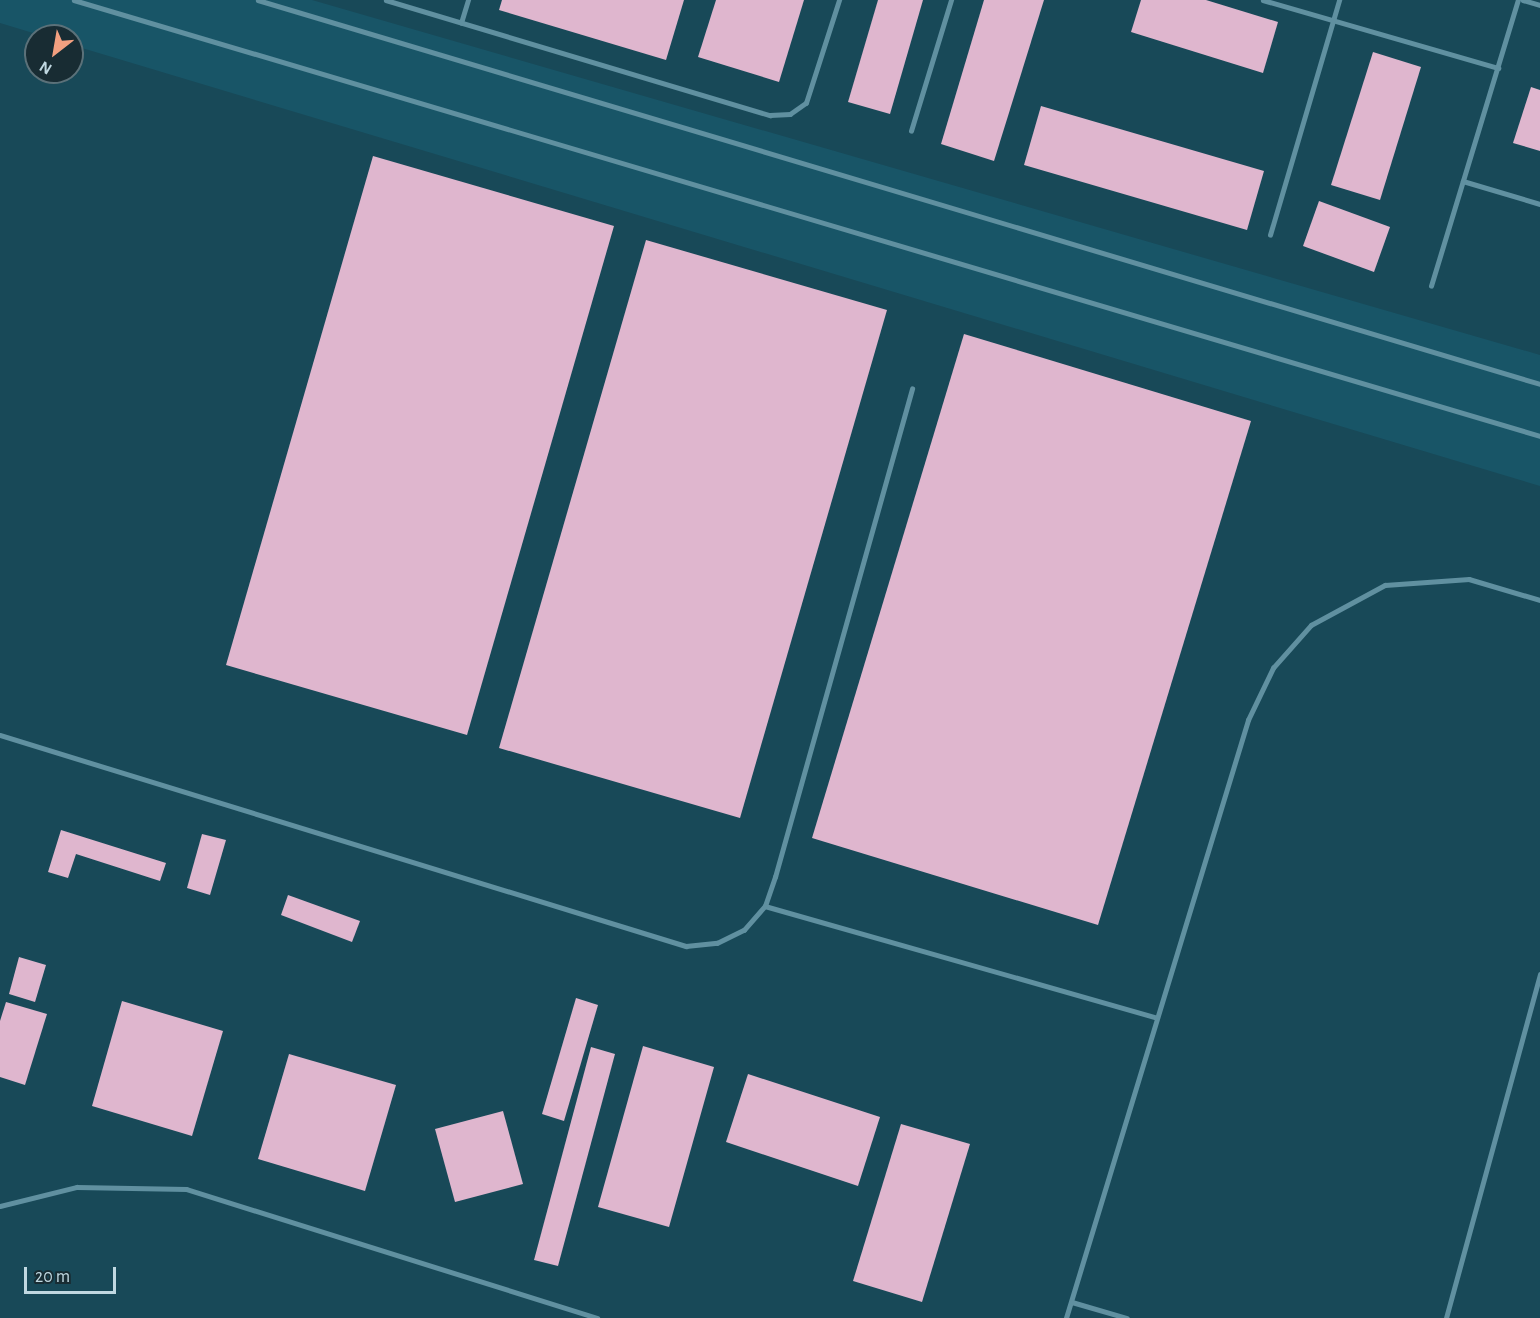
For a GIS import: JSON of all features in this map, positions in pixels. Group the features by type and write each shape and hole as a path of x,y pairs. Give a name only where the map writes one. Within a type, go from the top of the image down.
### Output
{"lane":[{"path":"74,0 1540,436"},
{"path":"258,0 1540,384"},
{"path":"386,0 770,115 790,114 807,103 839,0"},
{"path":"461,23 468,0"},
{"path":"911,131 951,0"},
{"path":"1263,0 1498,68"},
{"path":"1270,235 1339,0"},
{"path":"1431,286 1518,0"},
{"path":"1523,0 1540,5"},
{"path":"1463,180 1540,204"},
{"path":"0,735 686,946 717,943 744,930 765,906 912,389"},
{"path":"1066,1318 1155,1017 1248,720 1268,676 1290,645 1311,625 1359,595 1412,579 1469,579 1540,600"},
{"path":"765,906 1155,1017"},
{"path":"1446,1318 1540,975"},
{"path":"0,1206 77,1187 186,1189 597,1318"},
{"path":"1072,1302 1127,1318"}],"shaded area":[{"path":"0,0 312,0 1540,355 1540,486 84,49 84,24 24,24 24,30 0,23"}],"building":[{"path":"502,0 684,0 666,60 499,10"},
{"path":"716,0 804,0 779,82 698,57"},
{"path":"878,0 923,0 890,114 848,102"},
{"path":"984,0 1044,0 994,161 941,144"},
{"path":"1141,0 1206,0 1278,22 1263,73 1131,32"},
{"path":"1373,52 1421,67 1380,200 1331,185"},
{"path":"1531,87 1540,90 1540,151 1513,143"},
{"path":"1041,106 1264,171 1247,230 1024,165"},
{"path":"373,156 614,226 467,735 226,665"},
{"path":"1319,201 1390,227 1374,272 1303,246"},
{"path":"646,240 887,310 740,818 499,748"},
{"path":"964,334 1251,421 1098,925 812,838"},
{"path":"61,830 166,863 160,881 76,854 68,878 48,872"},
{"path":"202,834 226,840 210,895 187,888"},
{"path":"288,895 360,921 352,942 281,915"},
{"path":"19,957 46,965 35,1002 9,994"},
{"path":"576,998 598,1005 564,1121 542,1114"},
{"path":"122,1001 223,1031 192,1136 92,1106"},
{"path":"6,1002 47,1014 25,1085 0,1077 0,1021"},
{"path":"643,1046 714,1067 669,1227 598,1207"},
{"path":"591,1047 615,1054 558,1266 534,1260"},
{"path":"289,1054 396,1085 365,1191 258,1159"},
{"path":"748,1074 880,1117 858,1186 726,1142"},
{"path":"503,1111 523,1184 455,1202 435,1129"},
{"path":"901,1124 970,1144 922,1302 853,1281"}]}
